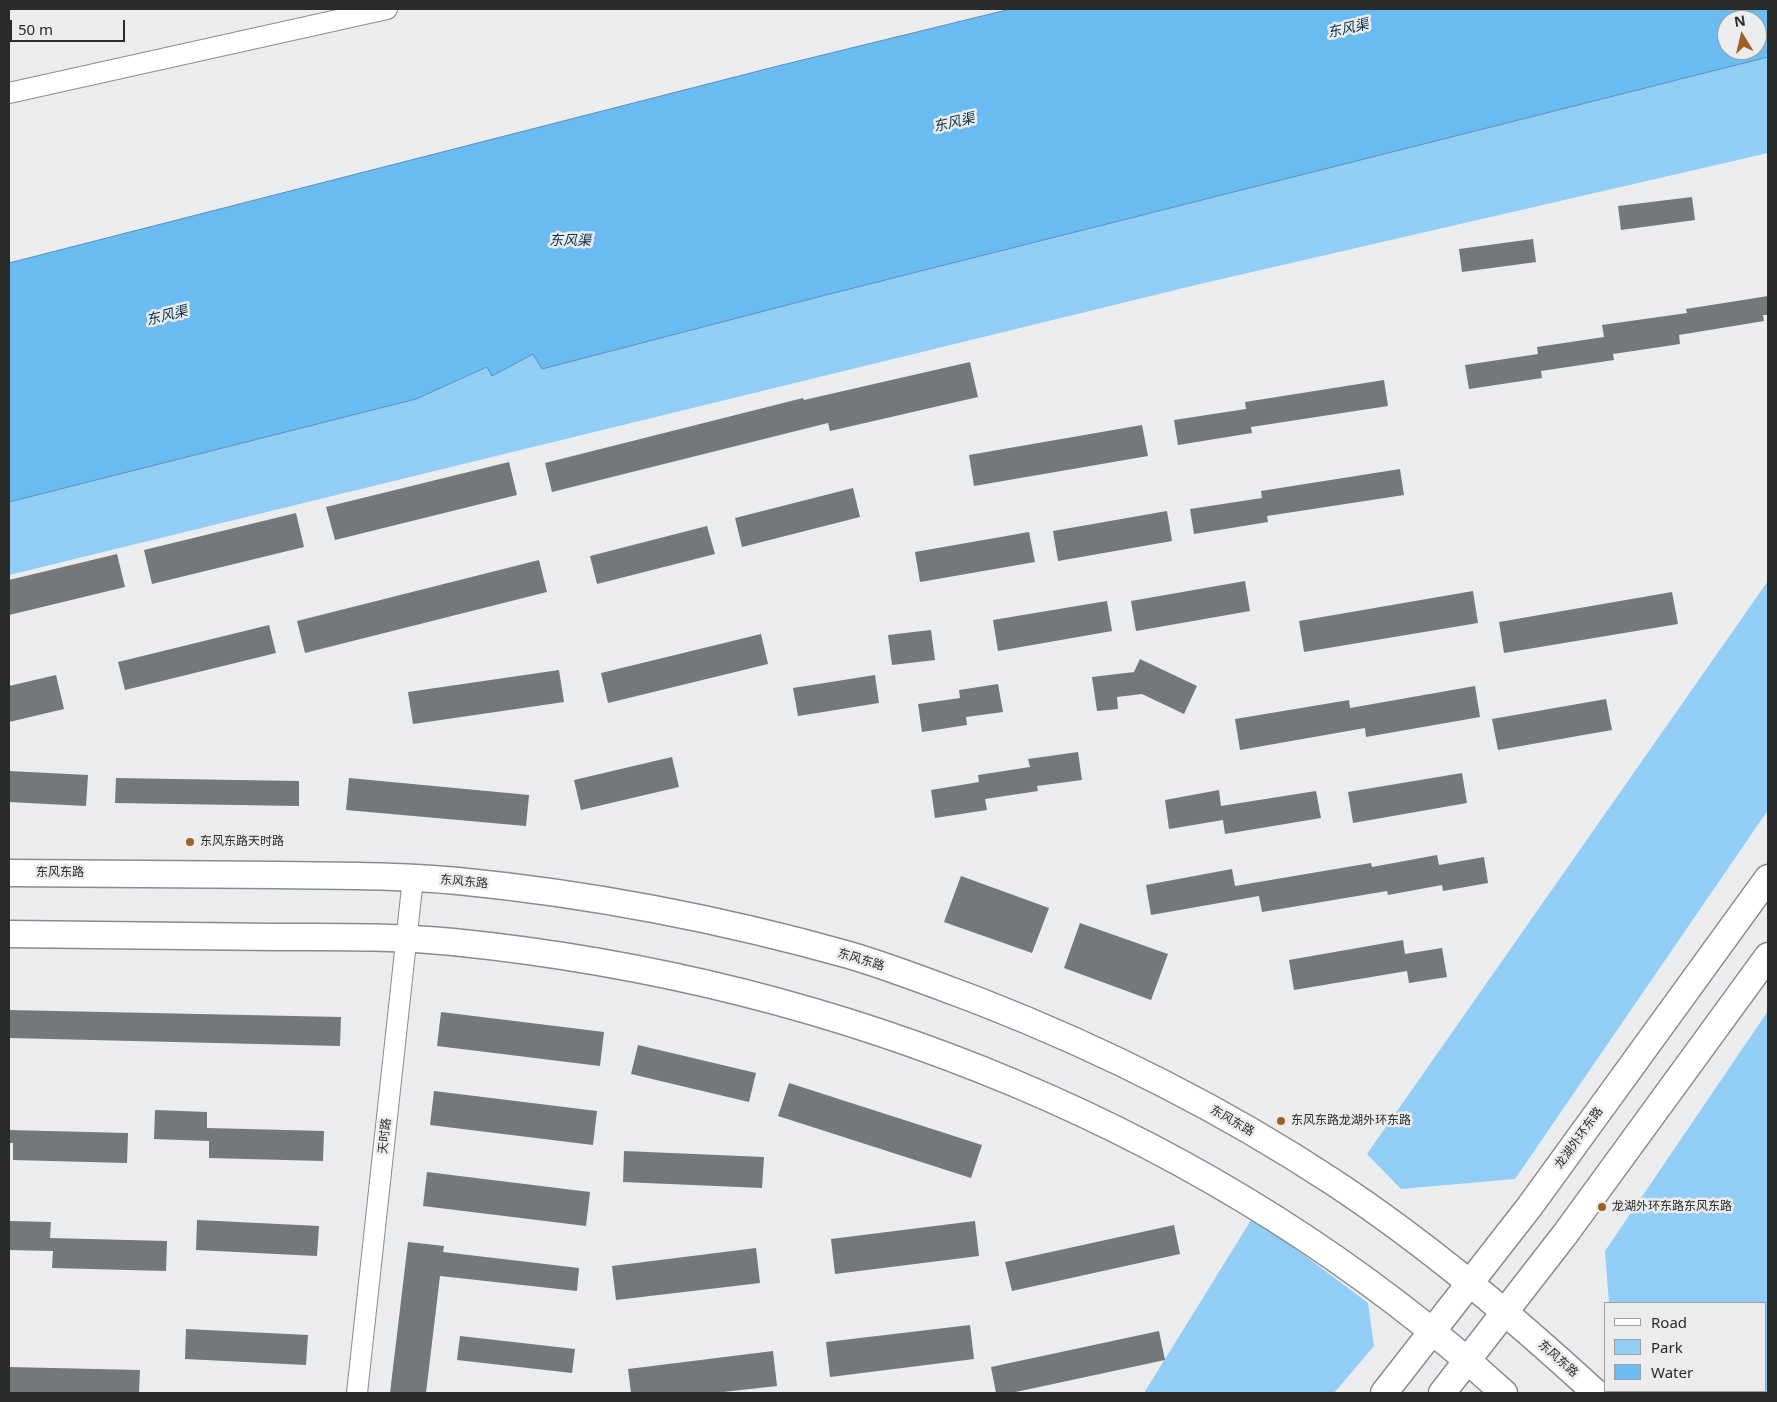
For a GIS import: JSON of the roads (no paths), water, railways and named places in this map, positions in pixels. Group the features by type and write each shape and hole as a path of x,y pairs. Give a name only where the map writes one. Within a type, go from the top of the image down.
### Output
{"main road":[{"name":"东风东路","path":"9,873 357,876 453,880 546,890 635,905 713,921 851,956 931,983 1072,1039 1213,1110 1332,1182 1369,1207 1470,1283 1596,1393"},
{"name":"龙湖外环东路","path":"1384,1393 1530,1206 1768,878"},
{"path":"9,934 346,937 448,941 538,952 652,971 805,1008 908,1041 1044,1095 1183,1164 1298,1233 1432,1332 1504,1393"},
{"path":"1442,1393 1566,1233 1768,956"}],"street":[{"path":"9,93 387,9"},
{"name":"天时路","path":"357,1393 413,878"}],"water":[{"name":"东风渠","path":"1011,9 1768,9 1768,57 1767,10 1717,10 1717,60 1756,60 814,298 542,369 533,354 492,376 487,367 416,399 9,502 9,263 778,66"}],"place":[{"name":"东风东路天时路","path":"190,842"},
{"name":"东风东路龙湖外环东路","path":"1281,1121"},
{"name":"龙湖外环东路东风东路","path":"1602,1207"}]}
